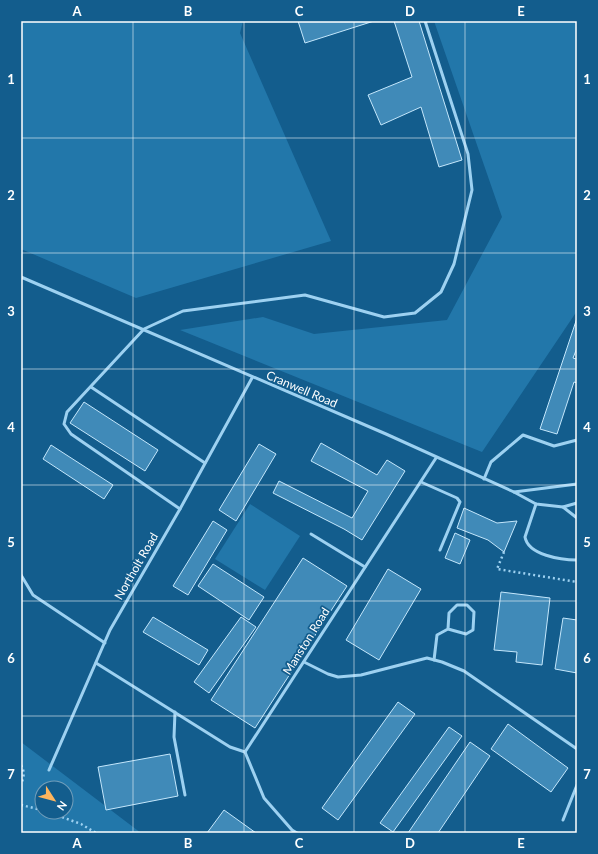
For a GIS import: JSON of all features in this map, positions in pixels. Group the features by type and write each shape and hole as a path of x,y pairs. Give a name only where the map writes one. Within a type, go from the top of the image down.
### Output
{"lane":[{"path":"180,509 66,429 64,419 67,412 144,329 183,311 306,295 384,317 415,313 441,292 454,264 472,190 468,154 426,21"},
{"name":"Cranwell Road","path":"21,277 144,329 252,378 386,434 436,458 514,492 536,504 563,507 577,503"},
{"name":"Northolt Road","path":"49,770 110,630 180,509 252,378"},
{"path":"91,387 205,463"},
{"path":"484,479 491,462 523,435 554,446 577,440"},
{"name":"Manston Road","path":"245,752 436,458"},
{"path":"421,482 457,498 460,502 440,550"},
{"path":"514,492 577,484"},
{"path":"536,504 525,536 526,542 538,552 568,560 577,560"},
{"path":"563,507 577,518"},
{"path":"311,534 365,567"},
{"path":"21,575 33,595 105,643"},
{"path":"434,660 437,635 448,629 466,634 473,630 474,612 467,605 457,605 449,613 448,629"},
{"path":"304,662 328,674 338,677 362,675 426,658 434,660 464,671 577,749"},
{"path":"96,663 230,746 245,752 264,798 292,830 297,833"},
{"path":"175,712 174,737 185,795"},
{"path":"563,820 577,784"}],"path":[{"path":"504,552 497,569 577,582"},
{"path":"21,765 24,770 24,777 21,784"},
{"path":"21,805 34,808"},
{"path":"70,820 81,824 96,833"}],"shaded area":[{"path":"21,21 243,21 240,33 331,241 136,298 21,249"},
{"path":"434,21 577,21 577,311 482,452 180,330 263,317 314,334 447,320 502,217"},
{"path":"250,504 300,536 265,590 215,559"},
{"path":"21,742 71,780 34,780 34,820 74,820 74,782 141,833 21,833"}],"building":[{"path":"298,21 374,21 305,43"},
{"path":"394,21 419,21 462,160 439,167 421,107 381,125 368,95 412,77"},
{"path":"577,318 577,348 573,358 576,359 577,357 577,383 574,382 557,434 540,429"},
{"path":"84,402 158,450 145,471 70,423"},
{"path":"321,443 377,475 387,460 405,471 362,540 344,529 273,493 279,481 352,518 368,491 311,461"},
{"path":"259,444 276,454 236,521 219,510"},
{"path":"51,445 113,485 104,499 43,459"},
{"path":"464,508 497,523 517,521 504,552 488,540 457,528"},
{"path":"213,521 227,530 188,595 173,586"},
{"path":"455,533 470,540 460,564 445,558"},
{"path":"303,558 347,586 255,728 211,700"},
{"path":"213,564 264,597 249,620 198,586"},
{"path":"388,569 421,589 379,660 346,640"},
{"path":"501,592 550,598 542,665 516,662 517,652 494,650"},
{"path":"153,617 208,650 199,665 143,632"},
{"path":"241,617 256,627 209,693 194,682"},
{"path":"563,618 577,620 577,673 555,669"},
{"path":"398,702 415,714 338,820 322,808"},
{"path":"508,724 568,768 551,792 491,749"},
{"path":"449,727 462,736 393,832 380,823"},
{"path":"470,742 490,756 438,833 408,833"},
{"path":"170,754 178,796 106,810 98,767"},
{"path":"224,810 256,833 207,833"}]}
